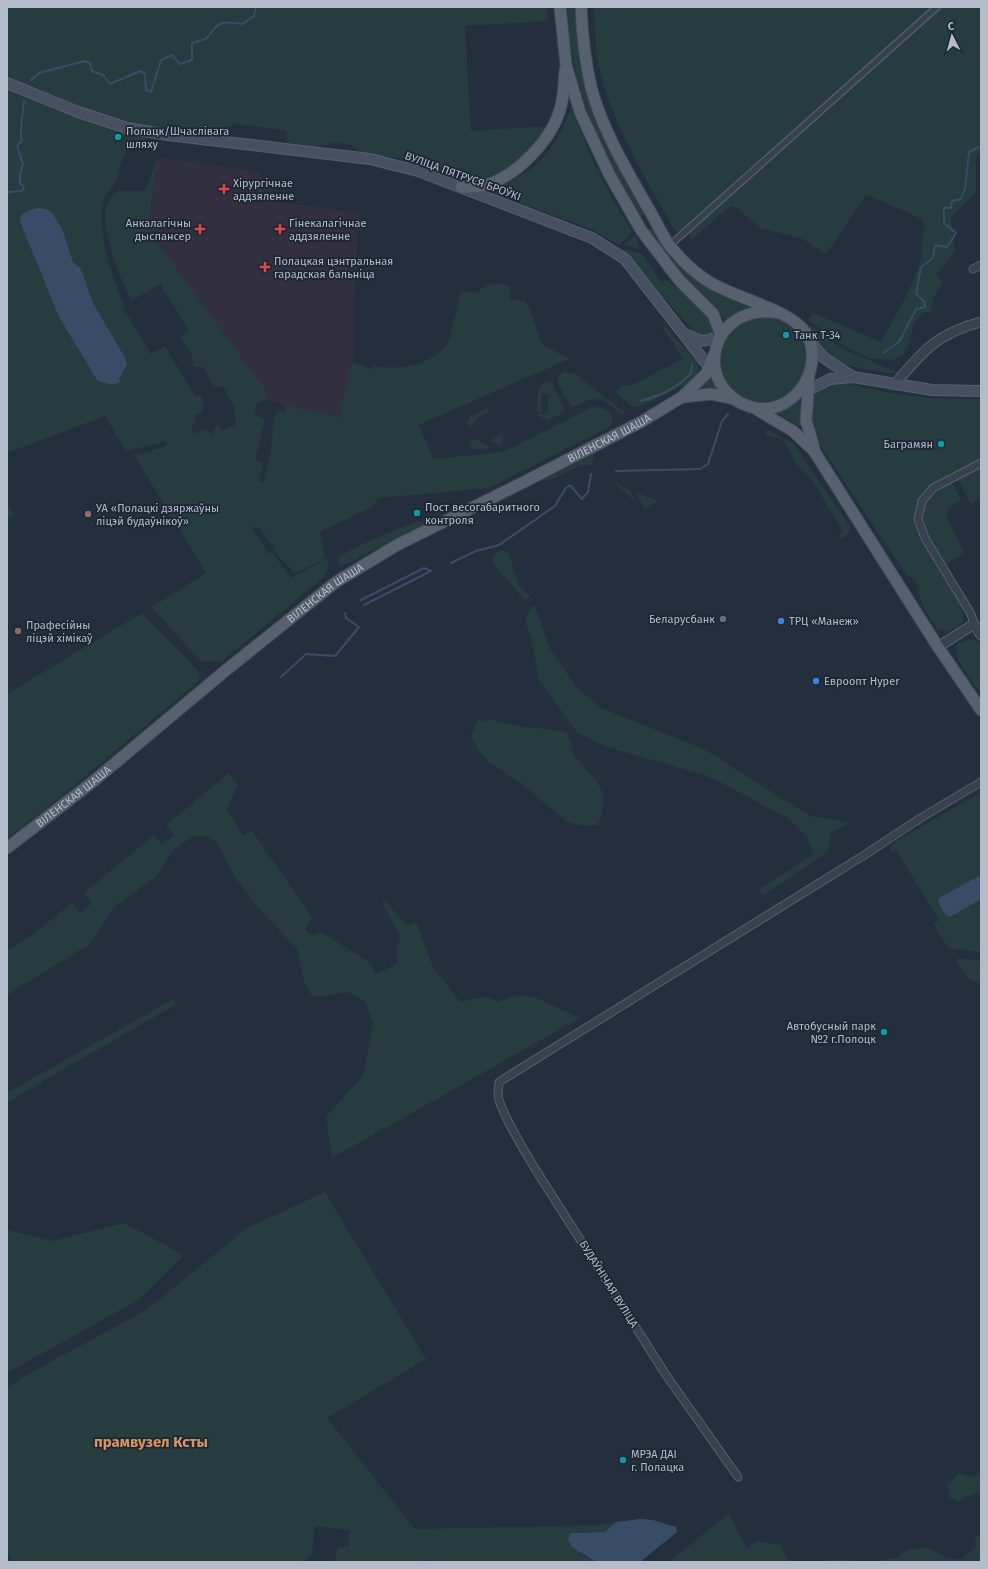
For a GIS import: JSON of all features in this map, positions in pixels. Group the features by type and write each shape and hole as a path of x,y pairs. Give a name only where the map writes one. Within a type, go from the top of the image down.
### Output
{"main road":[{"path":"560,7 566,65 580,112 609,174 641,230 679,280 712,314 721,335"},
{"path":"581,7 583,47 592,88 604,123 625,166 669,246 692,269 710,283 780,313 799,325 810,342 824,358 853,376 894,385 932,390 981,391"},
{"path":"461,187 482,186 500,179 520,165 539,148 552,129 561,107 566,65"},
{"name":"ВУЛІЦА ПЯТРУСЯ БРОЎКІ","path":"7,82 42,98 127,128 168,136 370,160 418,171 592,238 625,259 718,378"},
{"path":"736,399 726,390 718,378 715,368 714,355 721,335 728,326 746,314 756,311 780,313"},
{"path":"684,333 699,341 705,342 721,335"},
{"path":"810,342 812,356 809,376 807,425 814,451"},
{"name":"ВІЛЕНСКАЯ ШАША","path":"7,848 90,784 336,582 397,545 640,422 682,397 699,383 709,367 714,355"},
{"path":"794,396 804,386 809,376"},
{"path":"752,407 769,408 830,379 853,376"},
{"path":"682,397 711,394 736,399 794,431 814,451 938,647 981,710"}],"street":[{"path":"669,246 937,7"},
{"path":"973,269 981,266"},
{"path":"894,385 934,341 949,332 981,322"},
{"path":"981,463 933,488 922,501 918,519 921,528 971,614 974,624 981,635"},
{"path":"938,647 974,624"},
{"name":"БУДАЎНІЧАЯ ВУЛІЦА","path":"738,1477 662,1368 534,1166 515,1134 501,1104 498,1095 500,1082 507,1076 866,854 914,822 981,782"}],"shaded area":[{"name":"Полацкая цэнтральная гарадская бальніца","path":"158,157 258,172 280,202 359,213 354,304 353,362 339,417 265,400 266,391 146,229"}],"green space":[{"path":"7,7 547,7 548,21 465,26 471,131 547,126 535,145 518,161 498,175 482,181 465,181 398,158 373,155 352,148 352,145 330,142 329,145 314,146 289,143 286,141 287,131 237,124 223,129 215,135 188,134 135,125 83,109 7,79"},
{"path":"566,7 574,7 580,60 587,90 646,214 640,217 613,167 590,116 574,64"},
{"path":"594,7 932,7 679,233 675,231 627,144 608,97 600,74 596,50"},
{"path":"942,7 981,7 981,154 976,156 976,192 951,217 955,251 936,275 943,282 933,298 931,312 923,312 914,323 908,347 902,356 893,360 870,358 833,339 809,320 813,313 881,342 909,291 921,260 924,220 866,194 826,255 803,239 760,228 736,207 730,206 694,238 691,238 689,234 690,231"},
{"path":"7,88 100,126 147,137 147,139 139,141 128,148 122,159 116,182 105,196 102,210 103,238 106,253 115,282 125,305 122,306 151,354 165,346 195,396 201,396 204,402 201,414 195,415 195,422 191,427 194,434 203,429 213,434 216,426 221,427 222,431 229,426 236,428 234,407 223,386 214,388 203,367 194,367 191,352 180,337 189,331 160,284 131,301 114,260 109,243 106,226 106,210 110,198 120,191 145,191 158,157 147,229 267,392 265,400 256,405 255,416 265,419 255,460 263,462 259,481 264,482 271,451 273,425 276,411 285,412 287,405 339,417 353,362 371,369 373,366 392,368 402,367 422,363 431,359 446,346 448,342 461,292 476,292 492,283 510,286 510,299 526,302 529,307 542,344 569,359 418,425 434,459 503,452 592,407 605,409 611,414 612,417 611,426 488,488 379,498 372,507 320,532 325,555 324,559 294,573 274,551 276,549 260,528 251,527 269,554 272,552 291,578 327,558 329,564 324,577 221,662 200,661 152,607 206,573 134,455 160,448 167,444 163,441 161,443 126,451 105,416 7,453","holes":["20,222 63,231 73,263 81,269 93,303 127,365 119,379 97,380 59,317"]},
{"path":"571,108 593,161 632,232 619,245 593,230 488,191 518,178 530,170 540,160 557,138"},
{"path":"653,227 675,259 665,258 648,230"},
{"path":"635,235 640,249 624,245 634,236"},
{"path":"621,250 642,254 662,283 665,280 679,288 710,318 712,324 712,336 698,336"},
{"path":"667,260 677,262 704,285 749,307 725,320 680,276"},
{"path":"764,317 780,320 788,324 800,336 804,344 807,360 804,376 800,384 788,396 780,400 764,403 748,400 740,396 728,384 724,376 721,360 724,344 728,336 740,324 748,320"},
{"path":"809,325 845,350 899,373 894,374 839,364 820,347 816,336"},
{"path":"665,326 699,364 698,374 691,382 641,406 632,407 616,392 622,385 630,386 683,359 662,327"},
{"path":"564,372 574,373 625,413 623,415 606,402 597,399 586,401 577,406 571,406 557,383 558,377"},
{"path":"709,377 718,391 705,389 702,386"},
{"path":"551,381 565,409 561,414 547,420 538,414 547,414 549,395 541,393 541,412 537,412 538,394 541,384"},
{"path":"840,382 891,393 929,398 981,399 981,459 940,479 927,488 921,494 915,510 917,529 962,607 964,622 950,631 938,630 925,611 918,591 920,589 913,577 907,576 816,439 811,410 812,402 820,389 828,384"},
{"path":"798,400 802,402 801,427 779,414 777,411"},
{"path":"487,408 489,412 477,418 470,428 467,422 470,416"},
{"path":"767,429 794,444 850,527 850,532 842,539 839,535 843,531 810,477 796,463 783,439 765,435"},
{"path":"501,434 503,436 501,446 490,441"},
{"path":"475,439 488,446 488,448 471,450 468,442"},
{"path":"595,453 591,465 584,465 572,469 555,478 542,481"},
{"path":"981,467 981,498 971,504 958,480"},
{"path":"611,480 629,490 637,503"},
{"path":"952,482 961,500 948,508 947,519 964,553 946,564 930,539 922,518 923,509 927,500 937,491"},
{"path":"635,492 658,501 645,509"},
{"path":"7,502 14,515 7,519"},
{"path":"441,515 349,563 341,565 338,563 339,557 354,548 402,527"},
{"path":"502,550 508,552 519,586 530,596 528,599 525,600 492,563 494,554"},
{"path":"535,606 550,649 577,688 601,708 704,749 810,816 851,823 831,832 828,852 764,895 759,889 813,855 807,837 789,819 720,782 704,775 607,747 577,732 539,681 531,637 525,621 531,607"},
{"path":"142,613 199,672 200,680 58,799 7,838 7,694"},
{"path":"969,639 976,640 981,645 981,693 964,670 957,657 957,644"},
{"path":"493,720 511,725 566,732 571,742 573,754 594,779 602,793 602,812 598,825 582,826 567,822 518,781 489,762 478,750 471,736 477,721"},
{"path":"229,773 238,784 227,809 243,836 252,831 312,917 305,930 312,935 321,932 371,963 376,975 398,963 396,954 400,936 382,903 385,901 406,925 416,922 433,967 460,1002 487,996 498,1002 514,995 534,997 580,1018 332,1158 326,1116 363,1076 373,1024 365,1001 348,992 327,996 312,996 304,981 297,949 258,907 237,880 216,842 206,836 193,836 173,850 156,877 114,907 91,943 7,995 7,951 33,934 72,903 80,913 92,903 84,893 154,835 162,845 174,835 166,825"},
{"path":"981,793 981,952 948,948 933,924 939,920 896,850 891,853 890,848 893,843"},
{"path":"959,958 981,961 981,982 971,981 956,962"},
{"path":"173,999 177,1004 7,1102 7,1093"},
{"path":"325,1192 426,1359 327,1418 415,1529 600,1525 616,1522 605,1532 576,1532 585,1557 596,1562 430,1562 426,1559 421,1562 334,1562 338,1548 349,1546 349,1530 315,1526 312,1555 302,1562 13,1562 7,1553 7,1388 23,1377 148,1309 247,1228"},
{"path":"124,1223 184,1255 140,1299 7,1373 7,1230 52,1241"},
{"path":"960,1473 967,1476 981,1474 981,1492 973,1494 960,1501 950,1498 947,1485"},
{"path":"729,1513 747,1549 757,1541 780,1545 790,1562 669,1562"},
{"path":"981,1533 981,1562 874,1562 898,1557 907,1549 929,1548 947,1558 961,1559 977,1546 974,1540"},
{"path":"829,1559 874,1562 828,1562"}],"water":[{"path":"38,208 46,209 53,214 63,231 73,262 81,269 93,303 125,358 127,365 119,379 120,382 108,384 97,380 59,317 20,222 21,215"},
{"path":"981,875 981,899 950,917 945,914 938,902 939,898"},
{"path":"640,1519 653,1520 676,1527 677,1532 640,1562 596,1562 572,1547 568,1539 571,1533 605,1532 616,1522"}],"waterway":[{"path":"31,80 39,73 85,61 90,63 92,71 103,75 110,84 140,71 145,74 146,90 151,92 161,60 172,55 180,64 192,60 192,43 206,39 214,29 221,24 229,22 242,24 254,16 256,7"},
{"path":"7,195 9,192 22,191 24,187 20,183 20,174 23,164 17,146 22,141 21,127 24,101"},
{"path":"883,353 899,342 916,309 925,307 924,301 916,294 921,267 933,258 935,245 947,247 956,233 944,223 944,208 951,208 952,201 961,199 965,189 969,152 981,146"},
{"path":"641,401 662,394 681,383 691,373 692,364"},
{"path":"616,471 700,469 708,464 722,421 728,414"},
{"path":"451,563 476,551 499,545 555,506 565,489 570,485 582,499 588,492 591,474"},
{"path":"361,600 424,568 431,571"},
{"path":"364,605 431,571"},
{"path":"281,677 306,654 335,656 359,627 346,618 345,613"}],"place":[{"name":"Полацк/Шчаслівага шляху","path":"118,137"},
{"name":"Хірургічнае аддзяленне","path":"224,189"},
{"name":"Анкалагічны дыспансер","path":"200,229"},
{"name":"Гінекалагічнае аддзяленне","path":"280,229"},
{"name":"Полацкая цэнтральная гарадская бальніца","path":"265,267"},
{"name":"Танк Т-34","path":"786,335"},
{"name":"Баграмян","path":"941,444"},
{"name":"Пост весогабаритного контроля","path":"417,513"},
{"name":"УА «Полацкі дзяржаўны ліцэй будаўнікоў»","path":"88,514"},
{"name":"Беларусбанк","path":"723,619"},
{"name":"ТРЦ «Манеж»","path":"781,621"},
{"name":"Прафесійны ліцэй хімікаў","path":"18,631"},
{"name":"Евроопт Hyper","path":"816,681"},
{"name":"Автобусный парк №2 г.Полоцк","path":"884,1032"},
{"name":"МРЭА ДАІ г. Полацка","path":"623,1460"}],"district":[{"name":"прамвузел Ксты","path":"151,1442"}]}
